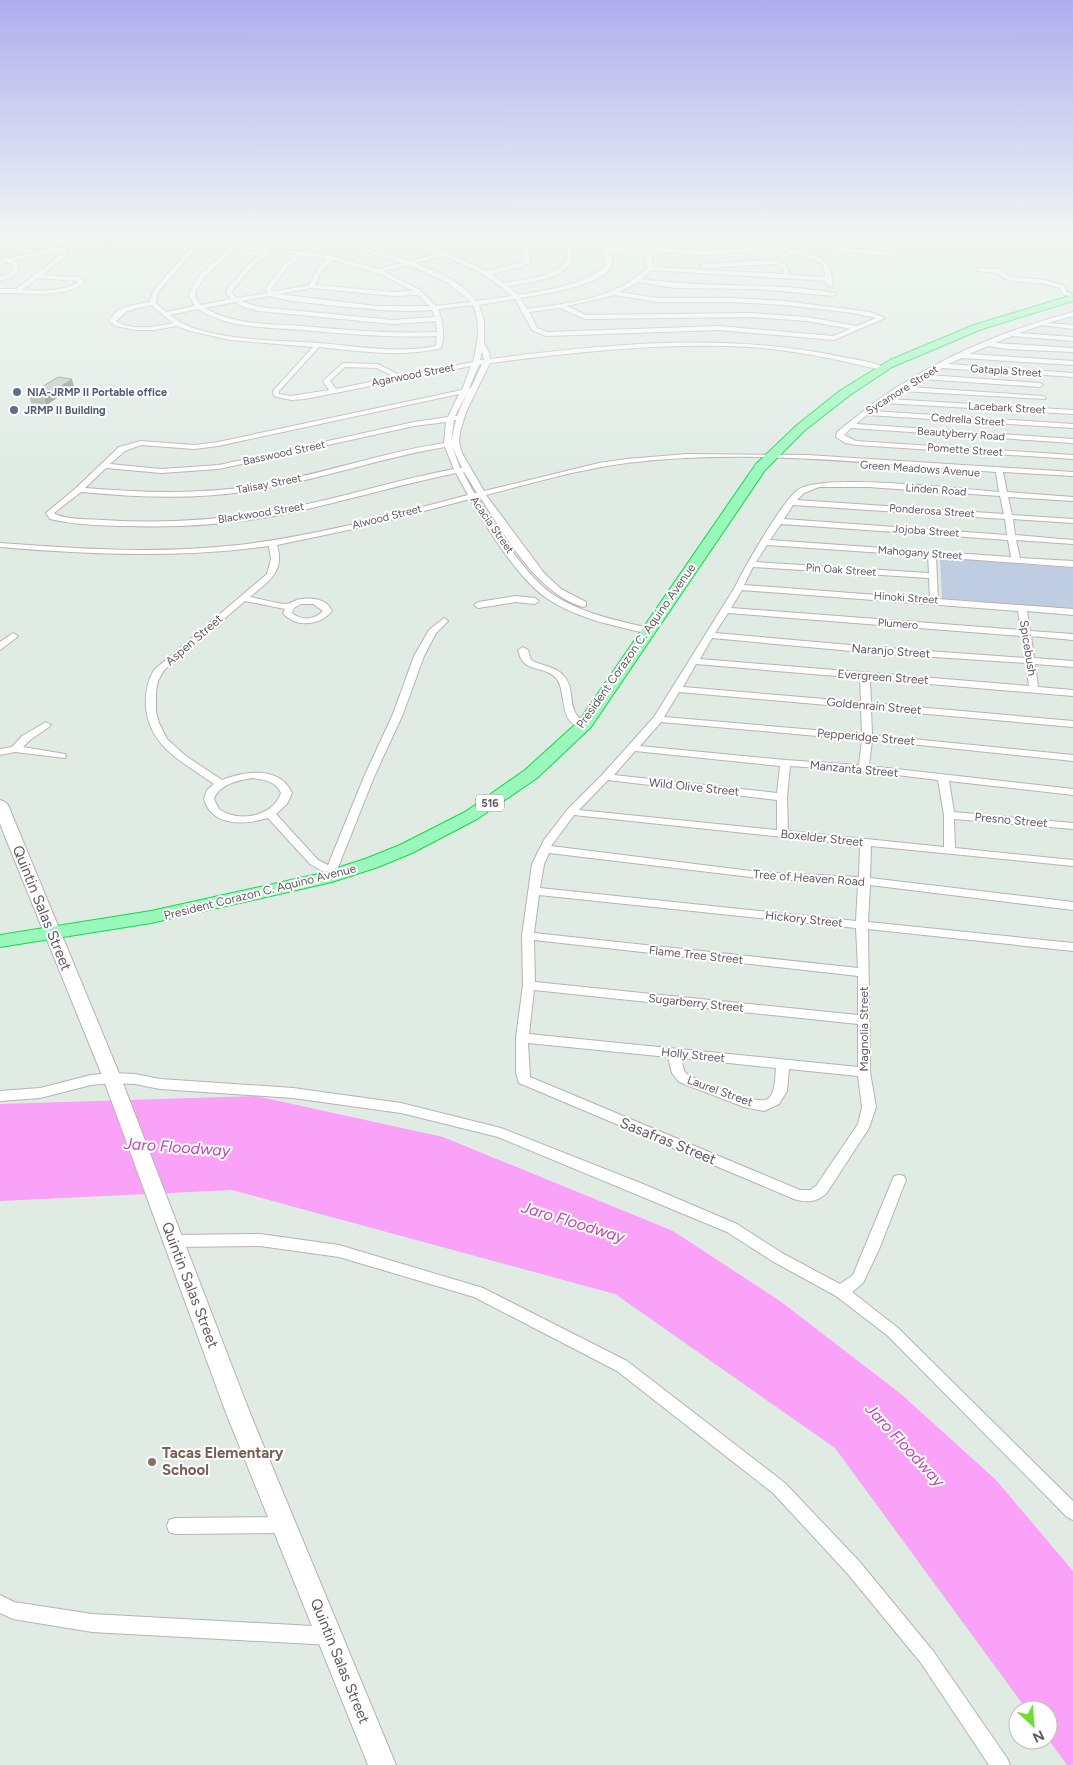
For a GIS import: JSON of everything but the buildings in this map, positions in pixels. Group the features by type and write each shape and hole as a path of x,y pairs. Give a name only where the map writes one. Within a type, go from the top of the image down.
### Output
{"highway":[{"name":"President Corazon C. Aquino Avenue","path":"0,941 126,924 334,872 410,848 482,808 541,767 585,724 768,458 809,419 880,370 970,328 1005,317"}],"main road":[{"name":"Quintin Salas Street","path":"0,805 114,1083 238,1413 331,1636 382,1765"}],"street":[{"path":"115,317 112,321 122,325 148,328 178,324"},
{"path":"169,317 192,330 232,338 390,350 431,349 439,347 441,334 439,319 393,322 337,317"},
{"path":"222,317 259,325 382,335 441,334"},
{"name":"Acacia Street","path":"480,317 481,345 477,353 477,362 465,392 450,418 451,444 457,471 478,497 522,568 539,589 557,600 596,617 652,628"},
{"path":"528,317 534,329 551,335 719,328 791,333 829,338 838,337 882,318 879,317"},
{"path":"789,317 858,328"},
{"name":"Sycamore Street","path":"849,426 881,401 940,366 1038,324 1062,317"},
{"path":"1038,324 1073,327"},
{"path":"1011,335 1073,339"},
{"name":"Agarwood Street","path":"318,345 275,394 279,397 291,398 477,362 595,349 703,344 771,347 827,356 880,370"},
{"path":"988,344 1007,347 1073,350"},
{"name":"Acacia Street","path":"478,497 467,469 451,444 457,424 487,361 486,352 481,345"},
{"path":"961,356 1073,363"},
{"path":"334,391 326,381 339,367 346,364 378,366 398,377"},
{"name":"Gatapla Street","path":"940,366 1073,375"},
{"path":"1040,373 1040,385 1047,411"},
{"path":"922,377 1040,385"},
{"path":"79,490 122,449 136,444 194,446 218,444 475,389"},
{"path":"900,389 1043,398"},
{"name":"Lacebark Street","path":"881,401 1073,412"},
{"name":"Cedrella Street","path":"864,413 1073,426"},
{"name":"Basswood Street","path":"106,466 161,471 219,467 461,417"},
{"name":"Beautyberry Road","path":"849,426 1073,441"},
{"name":"Pomette Street","path":"849,426 840,434 840,437 856,443 1073,457"},
{"name":"Talisay Street","path":"79,490 140,496 184,495 237,490 271,485 451,444"},
{"name":"Green Meadows Avenue","path":"768,458 1073,478"},
{"name":"Alwood Street","path":"0,552 106,559 182,558 272,546 334,535 478,497 627,466 693,460 768,458"},
{"name":"Blackwood Street","path":"79,490 52,510 51,515 69,520 119,524 179,524 286,511 467,469"},
{"path":"999,472 1002,494 1009,516 1010,537 1016,560"},
{"name":"Green Meadows Avenue","path":"999,472 1073,474"},
{"name":"Linden Road","path":"791,502 801,491 818,485 1073,499"},
{"path":"522,1038 529,985 528,936 538,864 549,840 571,812 634,748 658,719 739,587 750,564 791,502"},
{"name":"Ponderosa Street","path":"791,502 1073,521"},
{"name":"Jojoba Street","path":"779,522 1073,542"},
{"name":"Mahogany Street","path":"766,542 1073,564"},
{"name":"Alwood Street","path":"0,546 151,554 272,546"},
{"name":"Aspen Street","path":"221,784 170,748 161,739 155,727 152,714 152,686 157,672 168,661 265,580 274,568 276,561 272,546"},
{"path":"932,554 934,600"},
{"name":"Pin Oak Street","path":"750,564 933,576"},
{"name":"Hinoki Street","path":"739,587 934,600 1073,612"},
{"path":"244,598 289,607"},
{"path":"478,605 516,599 535,601"},
{"name":"Spicebush","path":"1022,608 1034,688"},
{"name":"Plumero","path":"724,610 1073,637"},
{"path":"271,814 311,860 318,866 334,872 368,778 398,714 419,656 432,632 444,622"},
{"name":"Naranjo Street","path":"709,635 873,650 1073,664"},
{"path":"0,647 13,636"},
{"path":"522,650 523,658 526,662 553,671 560,677 568,696 570,714 576,720 585,724"},
{"name":"Evergreen Street","path":"693,661 1034,688 1073,693"},
{"path":"864,768 867,737 865,676"},
{"name":"Goldenrain Street","path":"676,689 1073,724"},
{"name":"Pepperidge Street","path":"658,719 867,737 1073,758"},
{"path":"15,748 46,725"},
{"path":"0,752 15,748 61,756"},
{"name":"Manzanta Street","path":"634,748 785,763 864,768 1073,792"},
{"path":"783,834 782,797 785,763"},
{"path":"242,776 274,779 286,789 287,795 285,802 271,814 249,820 231,819 217,814 212,809 209,802 210,796 214,789 221,784 242,776"},
{"name":"Wild Olive Street","path":"606,777 782,797"},
{"path":"943,778 949,815 950,850"},
{"name":"Boxelder Street","path":"571,812 1073,863"},
{"name":"Presno Street","path":"949,815 1073,826"},
{"name":"Magnolia Street","path":"813,1196 822,1190 864,1125 869,1107 864,1072 863,1020 862,925 866,843"},
{"name":"Tree of Heaven Road","path":"545,849 759,875 864,881 1073,906"},
{"name":"Hickory Street","path":"535,891 1073,947"},
{"name":"Flame Tree Street","path":"528,936 864,973"},
{"name":"Sugarberry Street","path":"529,985 863,1020"},
{"name":"Holly Street","path":"522,1038 864,1072"},
{"name":"Sasafras Street","path":"522,1038 522,1074 524,1080 799,1195 813,1196"},
{"name":"Laurel Street","path":"674,1053 678,1073 684,1079 749,1104 764,1106 774,1101 780,1091 784,1063"},
{"path":"0,1096 40,1093 91,1080 114,1083 293,1093 401,1108 501,1133 732,1228 841,1292 893,1332 1073,1512"},
{"path":"841,1292 858,1279 873,1248 899,1180"},
{"path":"172,1235 260,1240 339,1251 478,1292 622,1366 779,1488 853,1567 928,1657 1000,1765"},
{"path":"175,1526 284,1525"},
{"path":"0,1604 13,1610 92,1623 331,1636"}],"shaded area":[{"path":"940,558 1073,568 1073,609 942,599"}],"water":[{"name":"Jaro Floodway","path":"256,1096 443,1137 673,1231 780,1301 901,1394 996,1480 1073,1571 1073,1765 1067,1765 1056,1750 1058,1750 1058,1700 1020,1700 835,1448 615,1294 232,1190 0,1201 0,1104"}],"place":[{"name":"NIA-JRMP II Portable office","path":"17,392"},
{"name":"JRMP II Building","path":"14,410"},
{"name":"Tacas Elementary School","path":"152,1462"}]}
